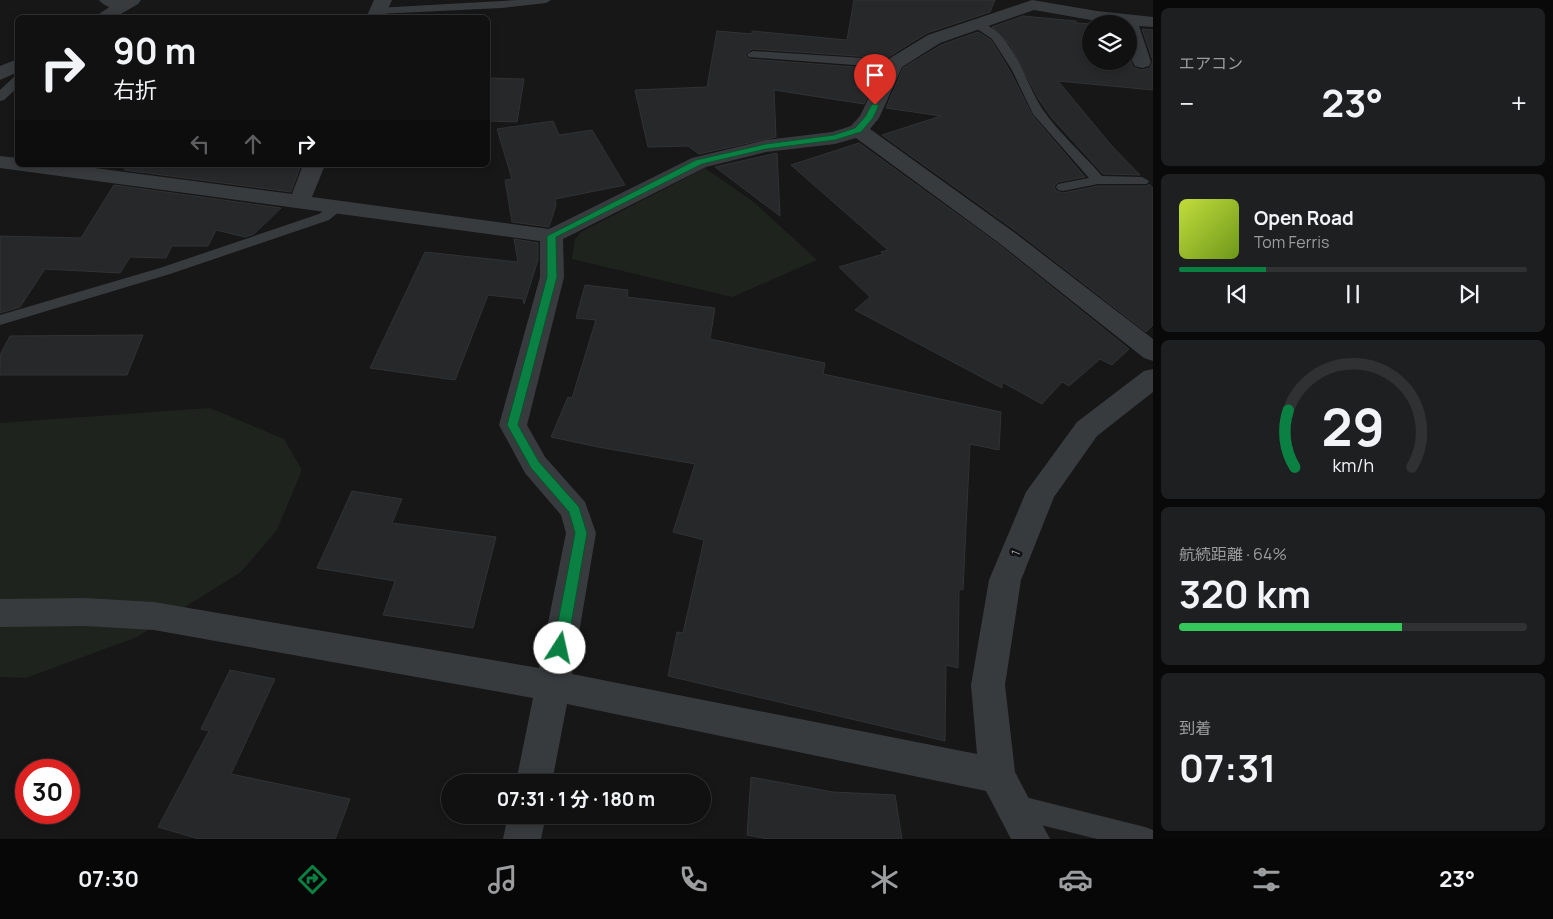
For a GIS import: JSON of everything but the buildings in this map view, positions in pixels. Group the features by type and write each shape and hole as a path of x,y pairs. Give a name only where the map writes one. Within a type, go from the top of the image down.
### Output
{"street":[{"path":"105,15 121,2"},
{"path":"39,167 552,236 700,162 766,146 835,138 858,130 869,118 894,64 934,39 1034,3 1104,15"},
{"path":"1137,20 1153,22"},
{"path":"1137,49 1141,62"},
{"path":"858,130 981,218 1071,286 1153,352"},
{"path":"0,162 15,164"},
{"path":"300,201 313,167"},
{"path":"536,774 581,533 574,510 535,465 513,425 552,277 552,236"},
{"name":"1","path":"997,776 988,685 1005,580 1041,492 1087,429 1153,378"},
{"path":"0,613 85,612 154,616 553,686 997,776 1031,839"},
{"path":"522,839 525,824"}],"lane":[{"path":"378,9 502,5 540,0"},
{"path":"976,24 996,37 1018,70 1037,111 1098,180"},
{"path":"752,55 894,64"},
{"path":"0,97 13,72"},
{"path":"1063,187 1098,180 1142,181"},
{"path":"0,320 165,271 324,217 339,206"},
{"path":"1013,806 1145,839"}],"shaded area":[{"path":"705,168 755,203 817,260 732,297 572,259 575,239 581,232"},
{"path":"210,408 284,439 302,470 277,530 241,572 137,637 26,678 0,677 0,423"}],"route":[{"path":"560,648 581,533 574,510 535,465 513,425 552,277 552,236 700,162 766,146 835,138 858,130 869,118 875,105"}]}
